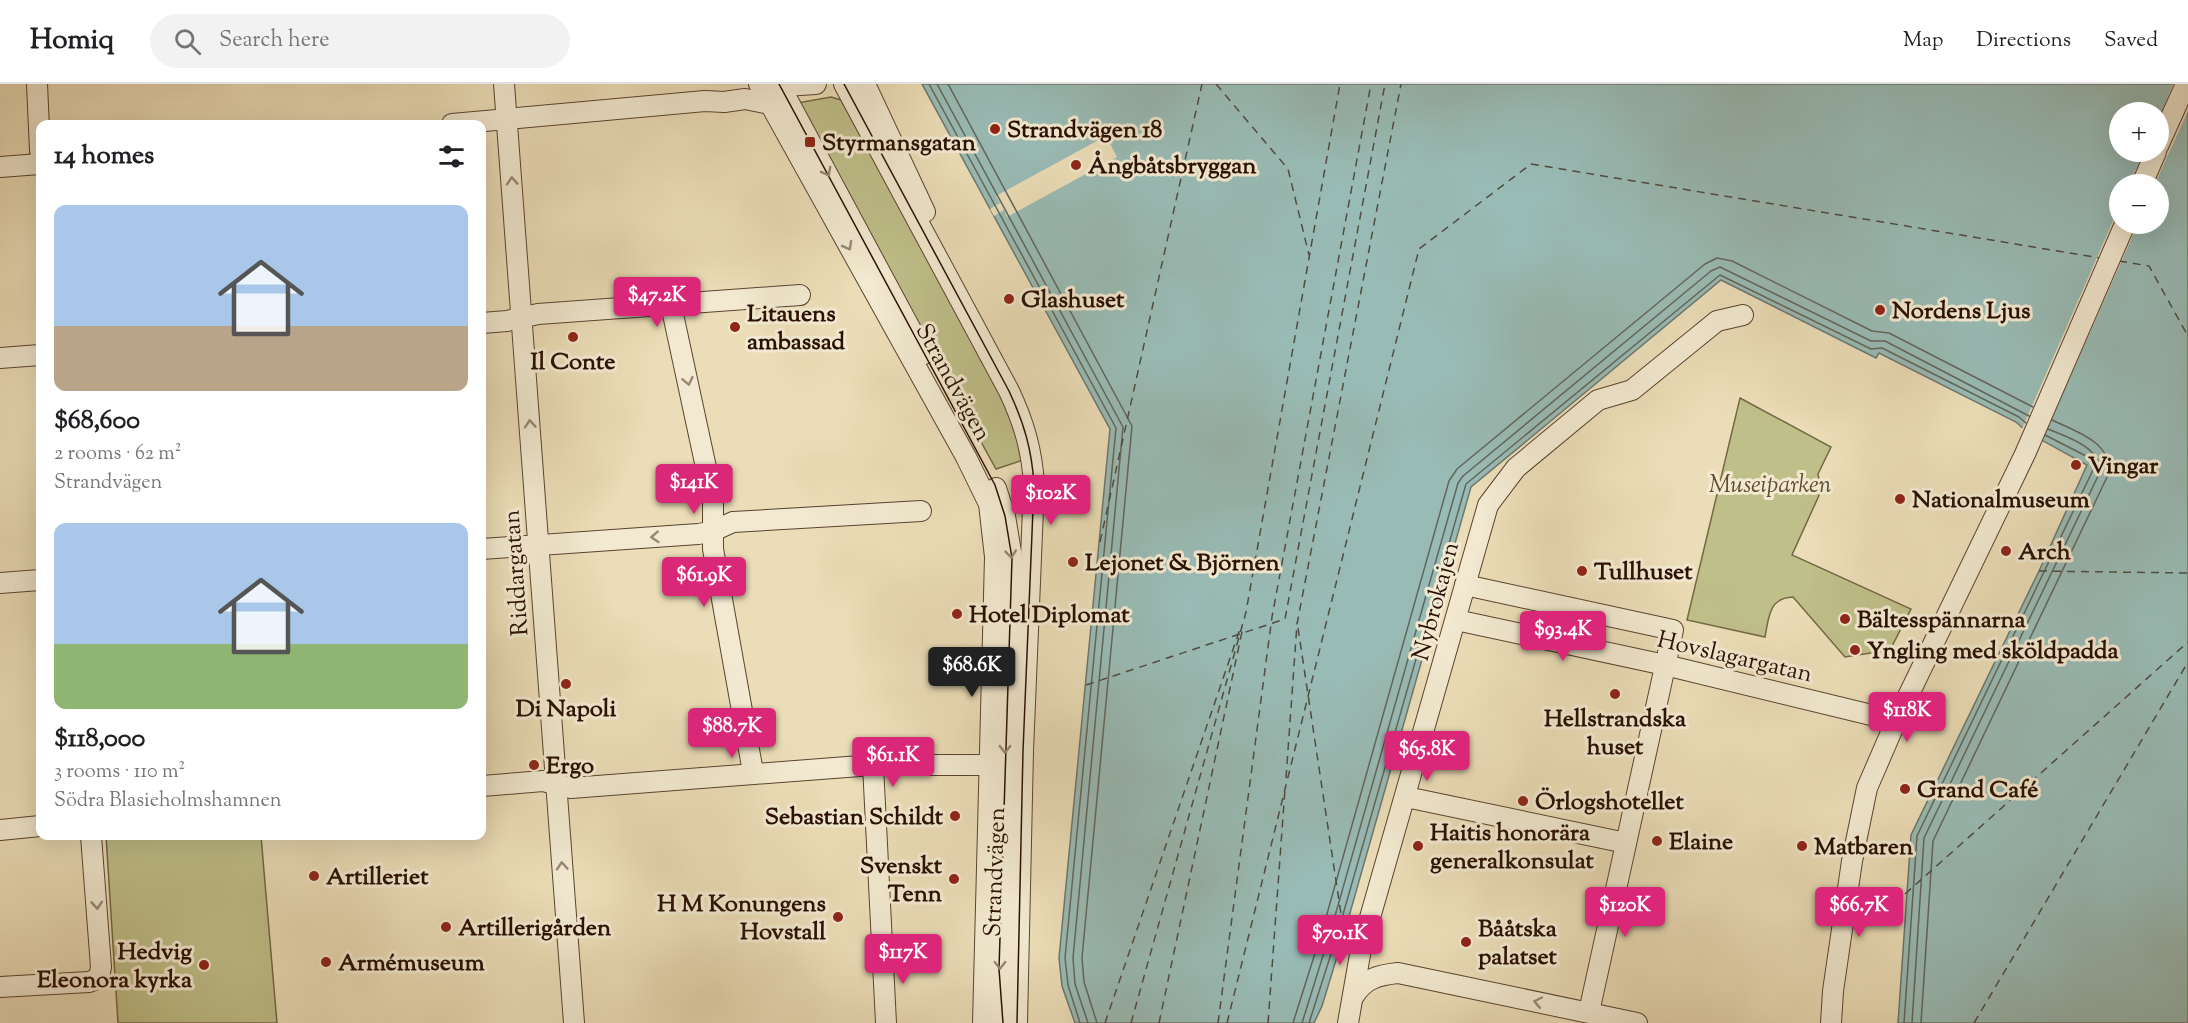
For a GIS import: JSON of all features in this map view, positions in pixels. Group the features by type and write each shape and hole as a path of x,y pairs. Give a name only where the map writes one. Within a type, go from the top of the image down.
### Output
{"street":[{"path":"36,84 38,120"},
{"name":"Riddargatan","path":"504,84 523,317 537,545 558,783 574,1023"},
{"path":"486,121 705,101 726,91 816,84"},
{"name":"Strandvägen","path":"846,84 856,90 908,190 927,218"},
{"name":"Strandvägen","path":"846,84 1009,391 1025,424 1030,446 1034,485 1022,763 1017,1023"},
{"name":"Strandvägen","path":"865,84 927,218 1022,390 1036,427 1042,468 1025,980 1028,1023"},
{"path":"2169,122 2186,84"},
{"name":"Strandvägen","path":"770,89 989,504 994,557 991,765 983,1023"},
{"name":"Strandvägen","path":"770,89 995,485 1005,516 1012,558 999,969 1003,1023"},
{"path":"0,167 36,164"},
{"path":"1832,1023 1833,991 1862,803 1896,721 2030,439 2121,234"},
{"path":"486,322 523,317 800,295"},
{"path":"671,305 713,500 711,532 753,772"},
{"name":"Nybrokajen","path":"1347,1023 1354,996 1361,949 1488,505 1516,468 1598,400 1632,390 1717,321 1743,315"},
{"path":"0,358 36,355"},
{"path":"486,549 711,532 733,522 921,511"},
{"path":"0,583 36,580"},
{"path":"1465,585 1673,630 1588,1012"},
{"name":"Hovslagargatan","path":"1456,620 1665,665 1896,721"},
{"path":"873,765 886,1023"},
{"path":"486,786 543,781 577,787 753,772 873,765 991,765"},
{"path":"1406,797 1626,843"},
{"path":"0,830 36,826"},
{"path":"0,987 89,982 99,978 101,967 91,840"},
{"path":"1354,996 1361,984 1398,974 1637,1023"},
{"path":"1820,1023 1833,991"}],"green space":[{"path":"831,97 841,100 1019,425 1026,459 996,469 798,109 797,103"},
{"name":"Museiparken","path":"1740,398 1831,447 1818,474 1821,491 1792,555 1911,609 1890,650 1845,657 1793,597 1779,601 1771,610 1765,637 1687,620"},
{"path":"106,840 261,840 277,1023 118,1023"}],"water":[{"path":"922,84 2176,84 2188,90 2188,1023 1898,1023 1911,835 2039,571 2087,465 2027,432 2016,422 1879,353 1876,358 1721,280 1471,487 1344,934 1322,1006 1314,1023 1075,1023 1062,986 1059,958 1110,429"}],"pier":[{"path":"2173,84 2188,87 2188,111 2169,153 2169,102 2166,102"},
{"path":"1106,136 1117,157 1007,217 1004,210 994,216 990,209 1000,203 996,196"},
{"path":"2139,162 2165,162 2160,174 2134,174"},
{"path":"2109,230 2109,234 2134,234 2041,443 2021,431"}],"ferry route":[{"path":"1100,542 1202,84"},
{"path":"1216,84 1288,169 1309,255"},
{"path":"1131,1023 1246,612 1340,84"},
{"path":"1218,1023 1272,617 1371,84"},
{"path":"1086,685 1285,619 1385,84"},
{"path":"1286,778 1297,624 1401,84"},
{"path":"1227,1023 1419,249 1531,164 2100,258"},
{"path":"2119,261 2149,266 2188,336"},
{"path":"2039,571 2188,573"},
{"path":"1159,1023 1243,627"},
{"path":"1298,628 1344,934"},
{"path":"1105,1023 1240,629"},
{"path":"1905,894 2188,642"},
{"path":"1974,1023 2188,662"},
{"path":"1268,1023 1285,789"}],"tram line":[{"path":"779,84 995,485 1005,516 1012,558 999,969 1003,1023"},
{"path":"844,84 1009,391 1019,414 1029,448 1034,485 1023,751 1017,1023"}],"place":[{"name":"Strandvägen 18","path":"995,129"},
{"name":"Styrmansgatan","path":"810,142"},
{"name":"Ångbåtsbryggan","path":"1076,165"},
{"name":"Glashuset","path":"1009,299"},
{"name":"Nordens Ljus","path":"1880,310"},
{"name":"Litauens ambassad","path":"735,327"},
{"name":"Il Conte","path":"573,337"},
{"name":"Vingar","path":"2076,465"},
{"name":"Nationalmuseum","path":"1900,499"},
{"name":"Arch","path":"2006,551"},
{"name":"Lejonet & Björnen","path":"1073,562"},
{"name":"Tullhuset","path":"1582,571"},
{"name":"Hotel Diplomat","path":"957,614"},
{"name":"Bältesspännarna","path":"1845,619"},
{"name":"Yngling med sköldpadda","path":"1855,650"},
{"name":"Di Napoli","path":"566,684"},
{"name":"Hellstrandska huset","path":"1615,694"},
{"name":"Ergo","path":"534,765"},
{"name":"Grand Café","path":"1905,789"},
{"name":"Örlogshotellet","path":"1523,801"},
{"name":"Sebastian Schildt","path":"955,816"},
{"name":"Elaine","path":"1657,841"},
{"name":"Haitis honorära generalkonsulat","path":"1418,846"},
{"name":"Matbaren","path":"1802,846"},
{"name":"Artilleriet","path":"314,876"},
{"name":"Svenskt Tenn","path":"954,879"},
{"name":"H M Konungens Hovstall","path":"838,917"},
{"name":"Artillerigården","path":"446,927"},
{"name":"Bååtska palatset","path":"1466,942"},
{"name":"Armémuseum","path":"326,962"},
{"name":"Hedvig Eleonora kyrka","path":"204,965"}]}
